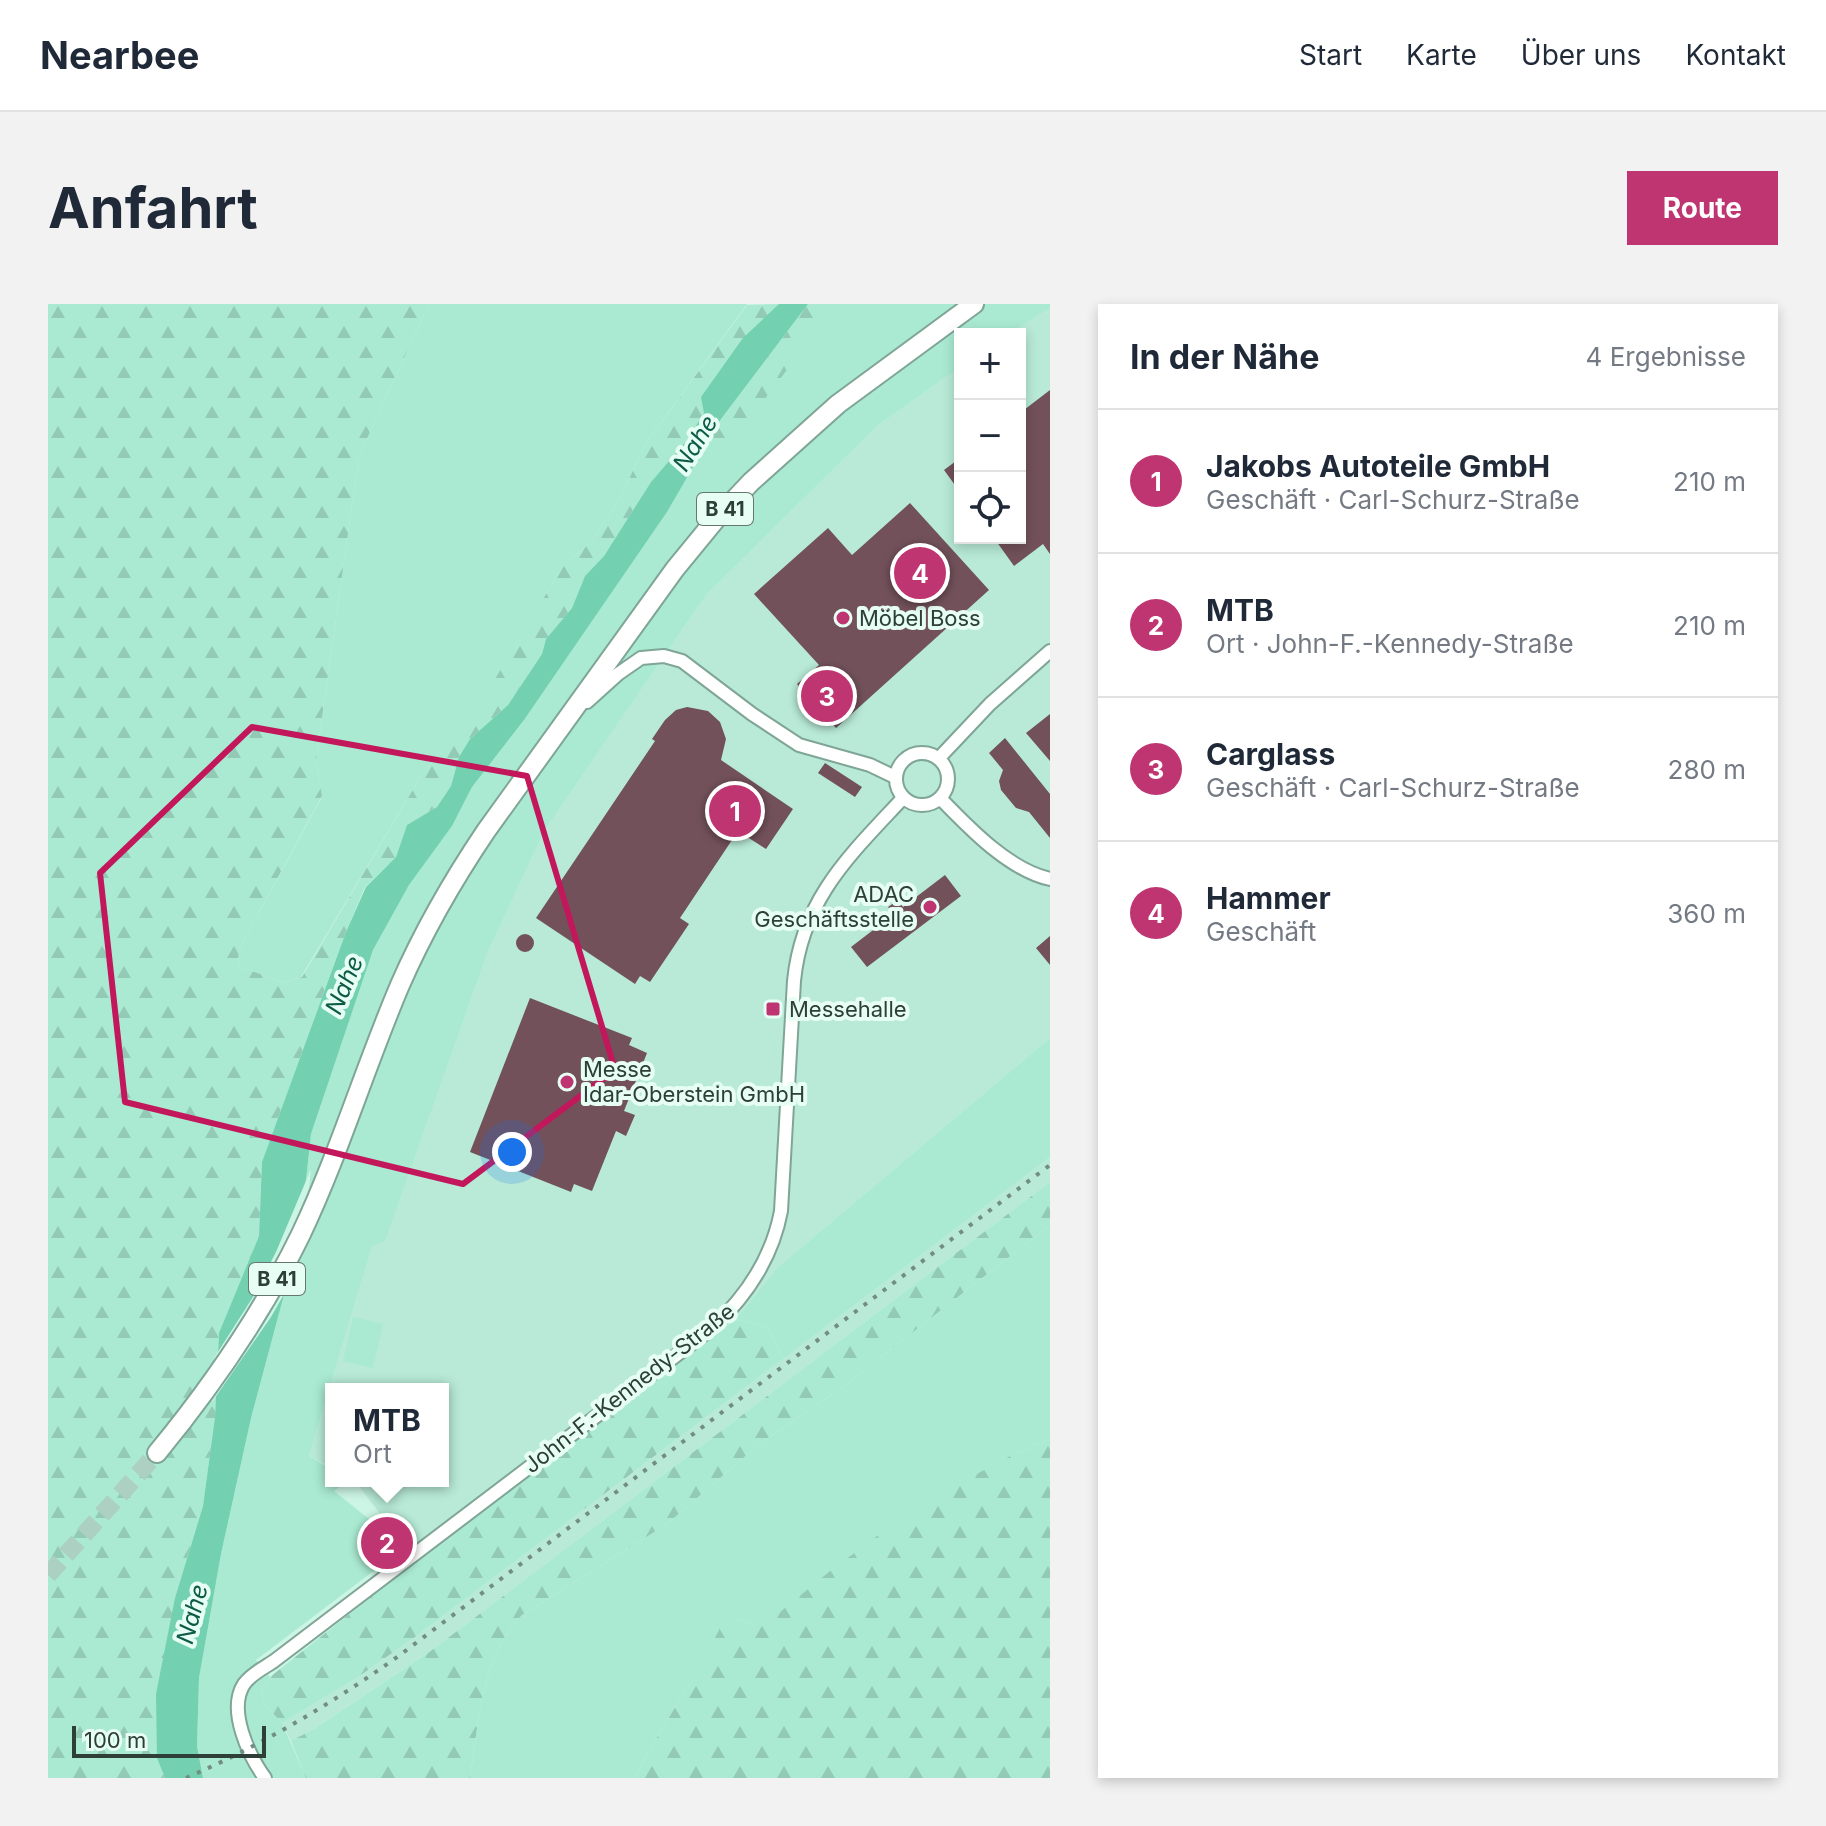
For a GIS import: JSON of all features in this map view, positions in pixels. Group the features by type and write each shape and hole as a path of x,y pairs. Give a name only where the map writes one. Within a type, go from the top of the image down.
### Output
{"main road":[{"name":"B 41","path":"157,1453 194,1409 235,1349 283,1269 317,1198 400,986 426,929 458,872 553,737 675,569 751,482 838,404 974,304"}],"street":[{"path":"939,758 990,704 1050,651"},
{"path":"553,737 618,674 641,658 664,656 682,661 799,745 870,765 895,777"},
{"path":"929,753 939,758 946,767 948,778 940,798 922,805 903,798 895,784 895,777 898,766 906,757 929,753"},
{"name":"John-F.-Kennedy-Straße","path":"265,1778 245,1743 239,1721 242,1686 253,1674 711,1329 748,1290 777,1235 781,1211 796,954 820,896 842,864 903,798"},
{"path":"940,798 1012,863 1029,873 1050,879"}],"highlighted area":[{"path":"252,727 527,776 615,1070 463,1184 125,1102 100,873"}],"shaded area":[{"path":"1050,308 1050,1038 777,1268 736,1319 416,1561 360,1487 449,1487 449,1383 331,1383 372,1245 385,1240 487,954 545,830 706,595 877,426 954,371 954,544 1026,544 1026,328 1018,328"},
{"path":"1050,1157 1050,1182 428,1653 291,1741 282,1723 358,1677 415,1637"},
{"path":"325,1402 325,1464 309,1456"}],"green space":[{"path":"48,304 429,304 359,456 316,760 322,796 239,949 238,966 283,982 302,977 421,776 483,699 563,566 593,540 621,497 644,446 747,305 779,304 687,440 651,482 604,556 585,576 572,608 546,639 542,654 508,705 470,739 459,757 451,786 437,807 407,825 396,857 365,887 346,932 262,1162 259,1236 219,1333 215,1417 203,1506 175,1598 157,1758 165,1778 48,1778"},
{"path":"429,304 747,304 644,446 621,497 593,540 563,566 483,700 421,776 301,977 283,982 238,966 239,949 322,797 316,760 359,456"},
{"path":"808,304 837,304 727,449 715,453 704,448 721,419"},
{"path":"837,304 1050,304 1050,308 1018,328 954,328 954,371 877,426 706,595 545,830 487,954 385,1241 372,1246 331,1383 325,1383 325,1403 309,1456 325,1465 325,1487 340,1487 334,1491 369,1519 400,1551 256,1660 270,1677 261,1689 265,1705 282,1723 306,1778 203,1778 197,1746 199,1678 221,1554 251,1418 300,1235 311,1134 373,950 409,885 452,826 472,787 524,720 667,512 704,448 715,453"},
{"path":"1050,1038 1050,1157 783,1359 767,1327 736,1319 777,1268"},
{"path":"1050,1182 1050,1225 844,1386 757,1446 667,1524 522,1615 497,1651 489,1671 470,1778 306,1778 291,1741 428,1653"},
{"path":"1050,1225 1050,1439 1014,1454 830,1571 775,1617 755,1625 735,1619 724,1621 635,1778 470,1778 489,1671 497,1651 522,1615 667,1524 757,1446 844,1386"},
{"path":"353,1317 383,1324 373,1368 343,1361"},
{"path":"736,1319 767,1327 783,1359 358,1677 282,1723 265,1705 261,1689 270,1677 416,1561"},
{"path":"1050,1439 1050,1778 635,1778 724,1620 735,1619 755,1625 774,1617 919,1505 1014,1454"}],"water":[{"name":"Nahe","path":"779,304 808,304 721,419 667,512 524,720 472,787 452,826 409,885 373,950 311,1134 300,1235 251,1418 221,1554 199,1678 197,1746 203,1778 165,1778 157,1758 156,1694 175,1598 203,1506 215,1417 219,1333 259,1236 262,1162 346,932 366,887 396,857 407,825 437,807 451,786 459,757 470,739 508,705 542,654 546,639 572,608 585,576 604,556 651,482 687,440 704,413 701,397 743,338"}],"pier":[{"path":"311,1169 304,1236 292,1280 271,1317 212,1402 214,1358 253,1297"}],"building":[{"path":"1050,390 1050,554 1043,544 1014,566 998,544 1026,544 1026,408"},
{"path":"954,462 954,484 944,470"},
{"path":"910,503 989,590 836,728 797,684 819,665 754,594 828,528 852,555"},
{"path":"687,707 708,711 720,722 726,739 721,760 793,809 766,849 738,831 680,918 689,924 650,982 640,976 635,984 536,918 655,741 652,739 665,720 676,710"},
{"path":"1050,714 1050,761 1026,733"},
{"path":"1005,738 1050,794 1050,838 1029,812 1016,808 1001,790 999,781 1003,770 989,753"},
{"path":"825,763 862,787 855,797 818,773"},
{"path":"945,875 961,896 867,967 851,947 894,914 888,907 898,900 903,907"},
{"path":"521,934 529,934 534,943 532,950 521,952 516,947 516,939"},
{"path":"1050,936 1050,965 1036,948"},
{"name":"Messe Idar-Oberstein GmbH","path":"530,998 632,1038 629,1045 647,1053 624,1111 635,1115 626,1136 616,1131 592,1191 574,1184 571,1192 470,1152"}],"tunnel":[{"path":"48,1575 157,1453"}],"railway":[{"path":"186,1778 296,1722 400,1655 1050,1165"}],"place":[{"name":"Hammer","path":"920,573"},
{"name":"Möbel Boss","path":"843,618"},
{"name":"Carglass","path":"827,696"},
{"name":"Jakobs Autoteile GmbH","path":"735,811"},
{"name":"ADAC Geschäftsstelle","path":"930,907"},
{"name":"Messehalle","path":"773,1009"},
{"name":"Messe Idar-Oberstein GmbH","path":"567,1082"},
{"name":"MTB","path":"387,1543"}]}
